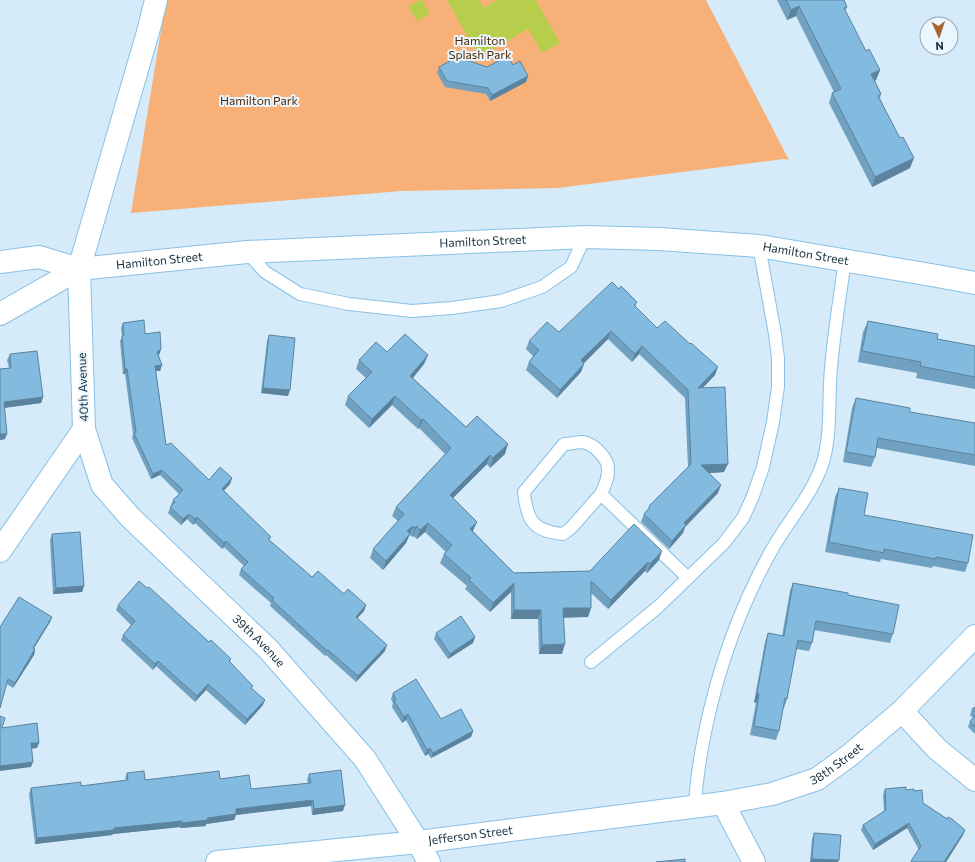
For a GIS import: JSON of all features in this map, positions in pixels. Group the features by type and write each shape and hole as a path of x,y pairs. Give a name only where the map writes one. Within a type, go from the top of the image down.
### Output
{"street":[{"name":"40th Avenue","path":"0,551 84,429 79,269 156,0"},
{"name":"Hamilton Street","path":"0,314 79,269 247,252 584,238 659,239 759,246 975,283"},
{"path":"0,262 39,256 79,269"},
{"name":"39th Avenue","path":"84,429 102,485 130,517 268,649 364,758 418,842 429,862"},
{"name":"38th Street","path":"723,803 772,794 817,779 850,755 902,711 975,636"},
{"path":"902,711 937,749 975,780"},
{"path":"723,803 754,862"},
{"name":"Jefferson Street","path":"217,862 418,842 723,803"}],"lane":[{"path":"247,252 264,272 300,294 350,304 412,311 452,308 501,301 542,287 571,268 584,238"},
{"path":"591,662 658,607 724,543 743,518 753,496 773,422 778,387 778,358 759,246"},
{"path":"695,807 699,760 712,700 721,668 739,617 770,552 815,484 823,463 829,427 830,369 845,260"},
{"path":"583,442 596,448 605,459 609,469 607,482 601,494 571,528 563,534 548,532 533,524 528,514 524,492 564,444 583,442"},
{"path":"601,494 688,578"}],"green space":[{"name":"Hamilton Park","path":"166,0 706,0 789,160 784,159 558,188 402,191 131,213"}],"shaded area":[{"path":"422,0 430,14 417,21 408,7"},
{"path":"447,0 479,0 484,8 497,0 536,0 560,43 542,53 528,29 479,57"}],"building":[{"path":"786,0 844,0 847,7 844,8 866,51 869,49 880,70 871,74 881,94 878,96 900,138 903,137 914,158 875,177 832,93 841,89 799,6 791,10"},
{"path":"508,56 513,65 520,61 528,76 492,95 488,88 447,81 439,67 457,57 487,67"},
{"path":"612,282 619,289 621,286 637,302 634,305 657,328 665,321 718,367 698,388 725,387 728,464 701,465 721,485 684,523 686,525 672,541 644,514 650,507 649,506 691,464 688,390 642,346 635,354 611,331 581,360 584,364 560,390 529,362 539,350 529,341 547,322 559,332"},
{"path":"144,320 145,334 160,332 161,349 157,352 162,365 155,366 166,445 171,443 209,480 220,467 232,478 222,489 271,537 268,539 312,577 318,571 344,594 348,589 366,605 356,617 387,645 358,676 328,650 327,651 272,600 274,598 241,569 248,562 226,541 224,543 197,517 195,519 189,514 183,519 170,507 175,502 173,500 183,490 162,470 153,474 134,433 136,432 127,369 125,369 122,336 124,335 123,323"},
{"path":"868,321 938,334 937,339 975,346 975,377 920,366 921,362 862,351"},
{"path":"405,334 428,355 410,376 466,427 477,416 508,444 493,458 490,455 450,495 477,522 470,529 514,573 590,571 634,524 662,551 650,564 648,562 611,600 591,581 591,608 563,608 565,644 542,645 541,610 514,610 514,583 493,603 469,580 471,578 444,554 452,545 428,523 420,530 417,526 415,528 413,526 407,531 410,534 386,561 373,549 404,514 396,507 451,448 423,419 421,420 395,396 372,419 348,396 372,372 359,360 376,342 387,352"},
{"path":"269,335 295,338 290,390 263,388"},
{"path":"37,351 43,397 4,402 7,434 0,434 0,369 11,368 10,354"},
{"path":"856,398 910,408 910,412 975,423 975,455 878,438 875,457 846,452"},
{"path":"839,488 868,493 864,515 973,535 968,563 936,557 935,559 884,549 884,553 829,542"},
{"path":"80,532 84,586 56,588 52,534"},
{"path":"139,581 147,588 149,587 209,642 211,640 231,659 229,661 253,686 251,688 265,700 247,719 208,684 197,696 158,661 155,664 123,635 135,621 118,605"},
{"path":"793,583 848,593 848,595 899,605 893,634 816,621 812,643 798,640 787,699 785,698 779,731 754,726 759,694 757,693 768,633 784,636"},
{"path":"19,597 52,617 33,648 35,649 15,683 8,679 0,708 0,627"},
{"path":"461,616 475,637 450,654 436,633"},
{"path":"416,679 441,719 461,709 473,731 433,753 430,748 427,750 408,714 404,717 394,701 396,700 393,693"},
{"path":"0,716 5,718 2,728 37,723 39,743 31,743 33,762 0,766"},
{"path":"975,716 975,727 970,721"},
{"path":"341,770 345,805 314,809 313,800 236,809 236,814 207,818 208,820 182,823 182,821 114,828 114,830 37,838 31,788 81,782 81,786 128,780 127,773 144,771 145,780 219,771 220,779 249,775 251,789 311,783 309,774"},
{"path":"906,787 906,790 922,790 923,803 947,819 948,817 952,819 965,830 944,862 911,861 921,846 909,823 875,844 863,825 886,810 885,789"},
{"path":"814,833 841,835 839,860 812,859"},
{"path":"685,859 685,862 656,862"}],"park label":[{"name":"Hamilton Splash Park","path":"480,48"}]}
